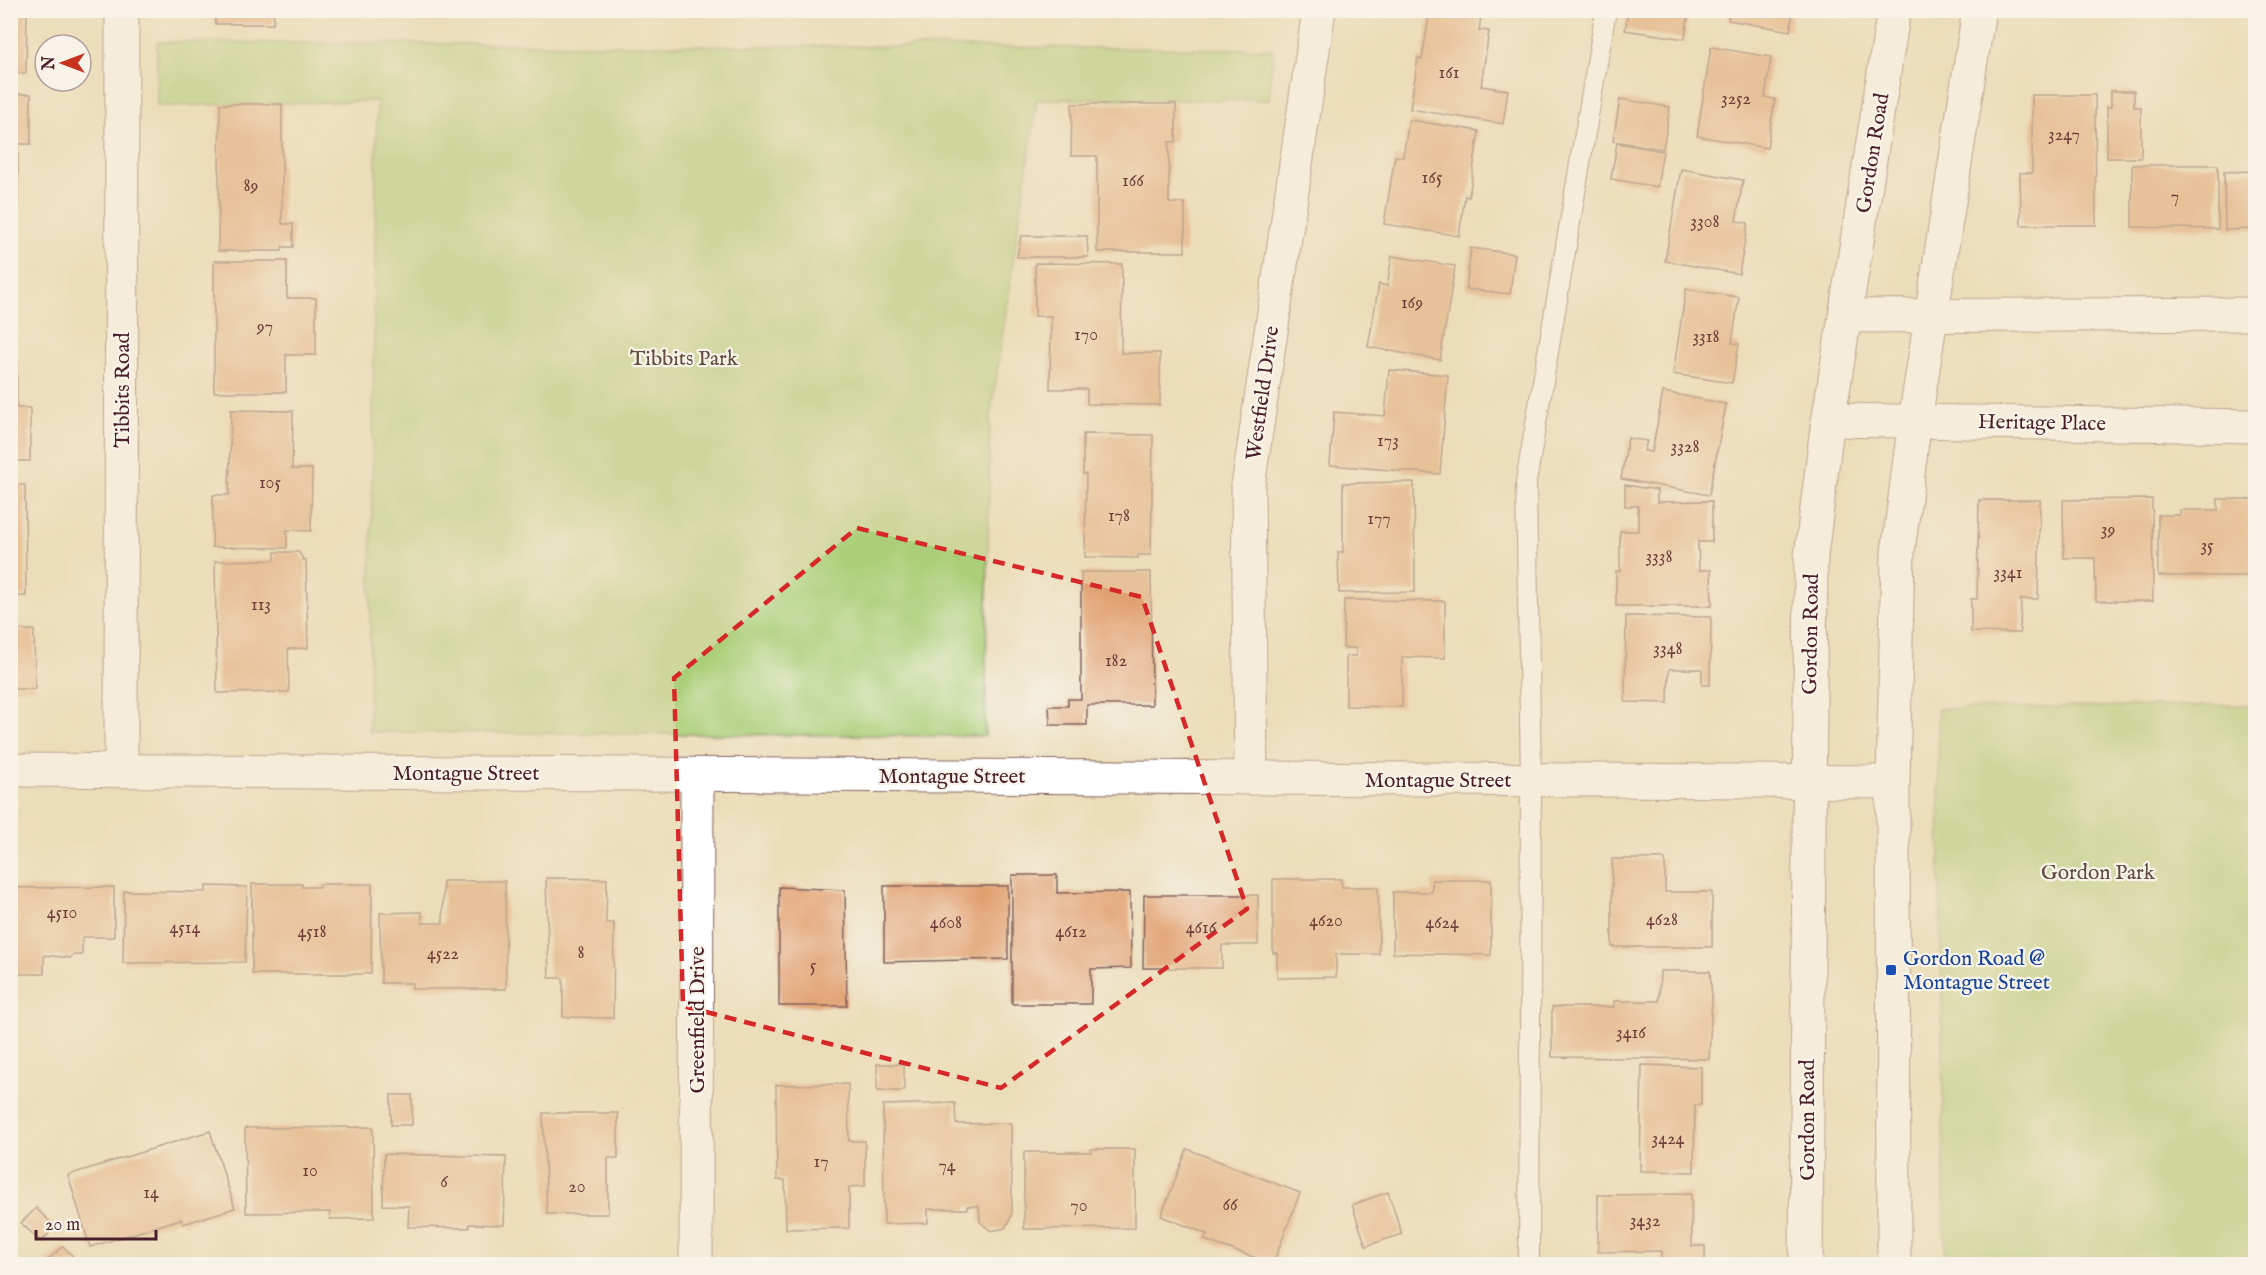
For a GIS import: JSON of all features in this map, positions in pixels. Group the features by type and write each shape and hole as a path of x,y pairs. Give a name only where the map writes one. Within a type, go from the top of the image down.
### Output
{"street":[{"name":"Tibbits Road","path":"121,770 122,10"},
{"name":"Westfield Drive","path":"1251,778 1248,486 1319,10"},
{"name":"Gordon Road","path":"1806,1264 1811,556 1828,420 1894,10"},
{"path":"1894,1264 1893,782 1898,552 1915,420 1979,10"},
{"path":"1846,316 2256,314"},
{"name":"Heritage Place","path":"1828,420 2256,426"},
{"name":"Montague Street","path":"10,770 1893,782"},
{"name":"Greenfield Drive","path":"696,1264 697,775"}],"lane":[{"path":"1530,1264 1531,781 1526,482 1606,10"}],"highlighted area":[{"path":"857,528 1142,597 1247,909 1001,1088 683,1006 674,678"}],"green space":[{"name":"Tibbits Park","path":"157,42 1273,49 1269,100 1037,99 990,420 985,736 369,732 377,101 157,106"},
{"name":"Gordon Park","path":"2255,705 2255,1264 1945,1264 1938,709"}],"building":[{"path":"10,10 27,10 26,73 10,73"},
{"path":"215,10 274,10 273,24 215,24"},
{"path":"1430,10 1482,10 1479,30 1489,31 1481,86 1508,90 1503,124 1410,109 1418,58 1422,59"},
{"path":"1628,10 1689,10 1685,39 1625,30"},
{"path":"1729,10 1793,10 1790,31 1728,20"},
{"path":"1711,47 1771,57 1765,97 1775,99 1767,148 1697,136"},
{"path":"2111,91 2134,91 2134,107 2141,107 2141,158 2107,158 2107,107 2111,107"},
{"path":"10,94 31,94 31,144 18,144 18,204 10,204"},
{"path":"2032,95 2095,95 2096,225 2021,225 2020,173 2032,173"},
{"path":"1620,99 1670,107 1663,149 1613,141"},
{"path":"220,104 282,104 282,224 293,224 293,247 282,247 282,251 218,251"},
{"path":"1072,104 1176,104 1176,142 1169,142 1169,203 1185,203 1185,252 1097,252 1097,156 1071,156"},
{"path":"1409,120 1479,131 1469,197 1465,196 1459,236 1384,224 1395,156 1403,157"},
{"path":"1617,143 1663,151 1657,187 1611,179"},
{"path":"2132,165 2218,165 2218,229 2132,227"},
{"path":"1681,169 1743,180 1736,221 1748,223 1739,274 1665,261"},
{"path":"2256,171 2256,229 2225,230 2224,172"},
{"path":"1021,236 1087,236 1088,257 1017,257"},
{"path":"1471,248 1515,254 1510,294 1466,289"},
{"path":"1392,256 1455,266 1440,360 1368,347 1379,284 1387,286"},
{"path":"10,260 16,260 15,348 10,348"},
{"path":"214,261 287,261 287,298 316,298 316,355 286,355 286,392 214,392"},
{"path":"1035,263 1122,264 1121,353 1160,353 1160,405 1087,404 1087,389 1050,389 1051,316 1035,316"},
{"path":"1686,289 1739,297 1732,343 1739,344 1732,383 1673,374"},
{"path":"10,359 17,359 17,408 30,408 30,461 10,461"},
{"path":"1389,370 1448,375 1440,474 1330,465 1334,412 1385,416"},
{"path":"1663,392 1726,404 1709,495 1621,479 1628,438 1647,441 1644,451 1652,452"},
{"path":"231,410 293,411 292,469 312,469 311,531 287,530 287,548 212,547 213,495 229,495"},
{"path":"1083,434 1153,435 1151,555 1138,555 1138,558 1085,557 1086,474 1083,474"},
{"path":"1414,482 1415,592 1339,593 1338,552 1343,552 1343,483"},
{"path":"10,485 25,485 26,596 15,596 15,598 10,598"},
{"path":"1625,485 1657,490 1657,502 1712,501 1712,542 1698,542 1699,570 1711,570 1712,606 1616,606 1616,571 1620,571 1620,531 1638,531 1638,506 1625,506"},
{"path":"2152,499 2153,601 2096,601 2095,558 2064,558 2063,500"},
{"path":"2218,499 2256,499 2256,576 2158,576 2158,515 2180,515 2180,510 2218,510"},
{"path":"1979,500 2040,500 2038,599 2021,599 2020,633 1971,632 1971,599 1977,599"},
{"path":"275,552 299,552 303,560 306,559 308,648 288,649 289,692 217,693 215,561 275,560"},
{"path":"1081,572 1151,572 1152,705 1087,705 1087,725 1050,725 1049,706 1068,706 1068,699 1081,699"},
{"path":"1344,600 1445,601 1445,658 1402,657 1402,707 1346,706 1346,656 1356,656 1356,648 1343,648"},
{"path":"1626,616 1711,617 1710,685 1702,685 1702,669 1669,669 1668,703 1625,702"},
{"path":"10,630 34,630 35,689 10,689"},
{"path":"1612,859 1665,859 1665,892 1712,892 1712,947 1612,947"},
{"path":"1012,875 1057,875 1057,893 1130,892 1131,968 1091,969 1091,1004 1012,1004"},
{"path":"546,878 607,879 606,923 614,923 613,1018 563,1017 563,978 549,978"},
{"path":"1273,879 1341,879 1342,887 1378,887 1379,954 1336,954 1336,977 1277,978 1277,953 1273,953"},
{"path":"1432,880 1491,880 1491,955 1393,953 1393,892 1432,892"},
{"path":"443,881 505,881 506,989 412,989 412,983 381,983 380,913 422,912 422,923 443,923"},
{"path":"252,884 302,884 302,887 320,887 320,884 372,884 371,974 252,974"},
{"path":"206,886 247,887 245,962 123,963 124,891 206,892"},
{"path":"884,886 1008,886 1008,959 884,962"},
{"path":"114,887 114,937 82,937 82,955 73,955 70,958 44,955 44,974 10,974 10,888"},
{"path":"779,887 845,890 847,1006 779,1006"},
{"path":"1144,895 1258,895 1258,945 1222,945 1222,968 1143,968"},
{"path":"1660,971 1710,971 1712,998 1709,1059 1552,1057 1552,1007 1614,1007 1614,1001 1659,1001"},
{"path":"877,1064 904,1064 904,1091 877,1091"},
{"path":"1642,1065 1701,1067 1701,1105 1695,1105 1694,1172 1640,1171"},
{"path":"848,1084 849,1141 865,1141 865,1186 849,1187 849,1228 786,1229 785,1180 777,1180 776,1085"},
{"path":"391,1095 412,1095 412,1125 391,1125"},
{"path":"955,1103 956,1124 1011,1123 1012,1213 1009,1222 1005,1228 991,1231 980,1222 979,1206 967,1206 967,1209 928,1209 928,1223 884,1224 883,1105"},
{"path":"543,1113 618,1113 618,1158 608,1158 608,1214 547,1214"},
{"path":"373,1127 374,1218 330,1219 330,1212 246,1213 245,1128"},
{"path":"210,1131 235,1208 183,1224 181,1219 90,1247 68,1175"},
{"path":"1091,1149 1135,1149 1135,1228 1024,1229 1024,1152 1091,1152"},
{"path":"1187,1149 1300,1193 1273,1264 1204,1240 1207,1234 1161,1216"},
{"path":"384,1154 506,1157 504,1225 469,1224 469,1228 408,1227 409,1206 383,1205"},
{"path":"1388,1192 1402,1234 1366,1246 1352,1205"},
{"path":"1691,1194 1692,1246 1705,1246 1705,1264 1661,1264 1661,1251 1598,1252 1598,1195"},
{"path":"36,1208 55,1227 41,1242 21,1223"},
{"path":"63,1246 80,1264 44,1264"}],"place":[{"name":"Gordon Road @ Montague Street","path":"1891,970"}]}
